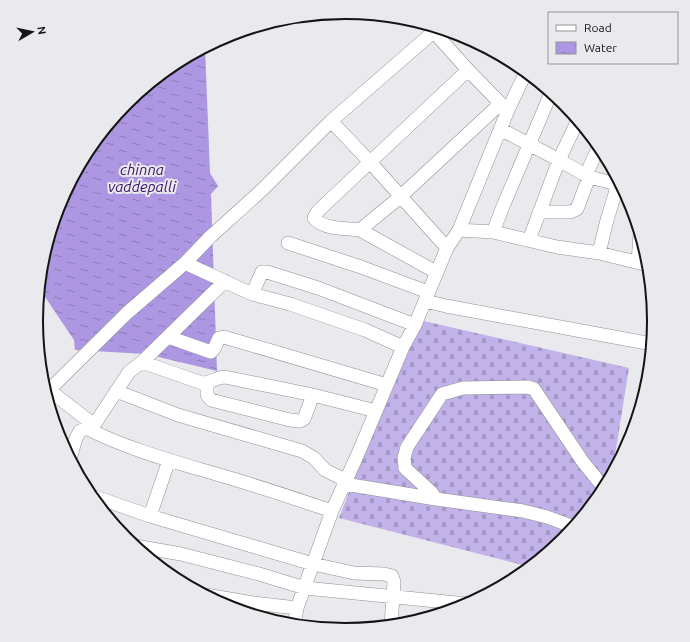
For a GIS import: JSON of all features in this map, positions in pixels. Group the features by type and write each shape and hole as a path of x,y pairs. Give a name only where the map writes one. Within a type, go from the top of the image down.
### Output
{"street":[{"path":"51,388 127,313 185,263 211,236 262,190 331,121 433,32"},
{"path":"439,34 468,70 504,107"},
{"path":"436,272 360,230 318,223 314,218 318,211 468,70"},
{"path":"360,230 400,198 504,107 523,77"},
{"path":"493,232 549,98"},
{"path":"295,618 297,608 312,564 332,511 403,347 415,325 446,248 459,230 500,129 504,107"},
{"path":"331,121 370,162 400,198 446,248"},
{"path":"529,240 559,160 575,126"},
{"path":"500,129 587,176 614,184"},
{"path":"539,212 570,212 577,209 587,176 596,153"},
{"path":"599,254 607,220 617,190"},
{"path":"459,230 493,232 557,247 599,254 641,264"},
{"path":"288,242 361,267 454,307 646,343"},
{"path":"185,263 252,294 290,304 365,330 403,347"},
{"path":"252,294 260,275 267,272 318,288 415,325"},
{"path":"72,451 76,438 80,431 90,426 129,372 142,362 225,281"},
{"path":"168,337 211,352 219,338 224,338 387,384"},
{"path":"142,362 197,382 207,383 221,377 225,377 376,411"},
{"path":"207,383 207,395 211,400 217,403 290,420 300,421 304,419 313,396"},
{"path":"436,499 431,492 405,468 404,458 407,447 442,394 463,388 528,387 534,389 583,462 600,483"},
{"path":"116,391 178,415 302,451 314,458 325,470 344,482 357,486 523,511 547,517 568,525"},
{"path":"52,396 109,440 332,511"},
{"path":"150,516 169,460"},
{"path":"101,499 150,516 312,564 354,574 384,574 392,576 394,582 391,619"},
{"path":"146,548 181,554 259,574 304,588 454,603"},
{"path":"225,598 297,608"}],"green space":[{"path":"415,319 629,368 615,458 607,472 585,505 559,535 523,565 339,518"}],"water":[{"name":"chinna vaddepalli","path":"205,53 210,173 218,186 211,194 217,371 146,354 75,350 74,340 45,296 53,243 74,187 83,170 105,137 131,107 161,81"}]}
